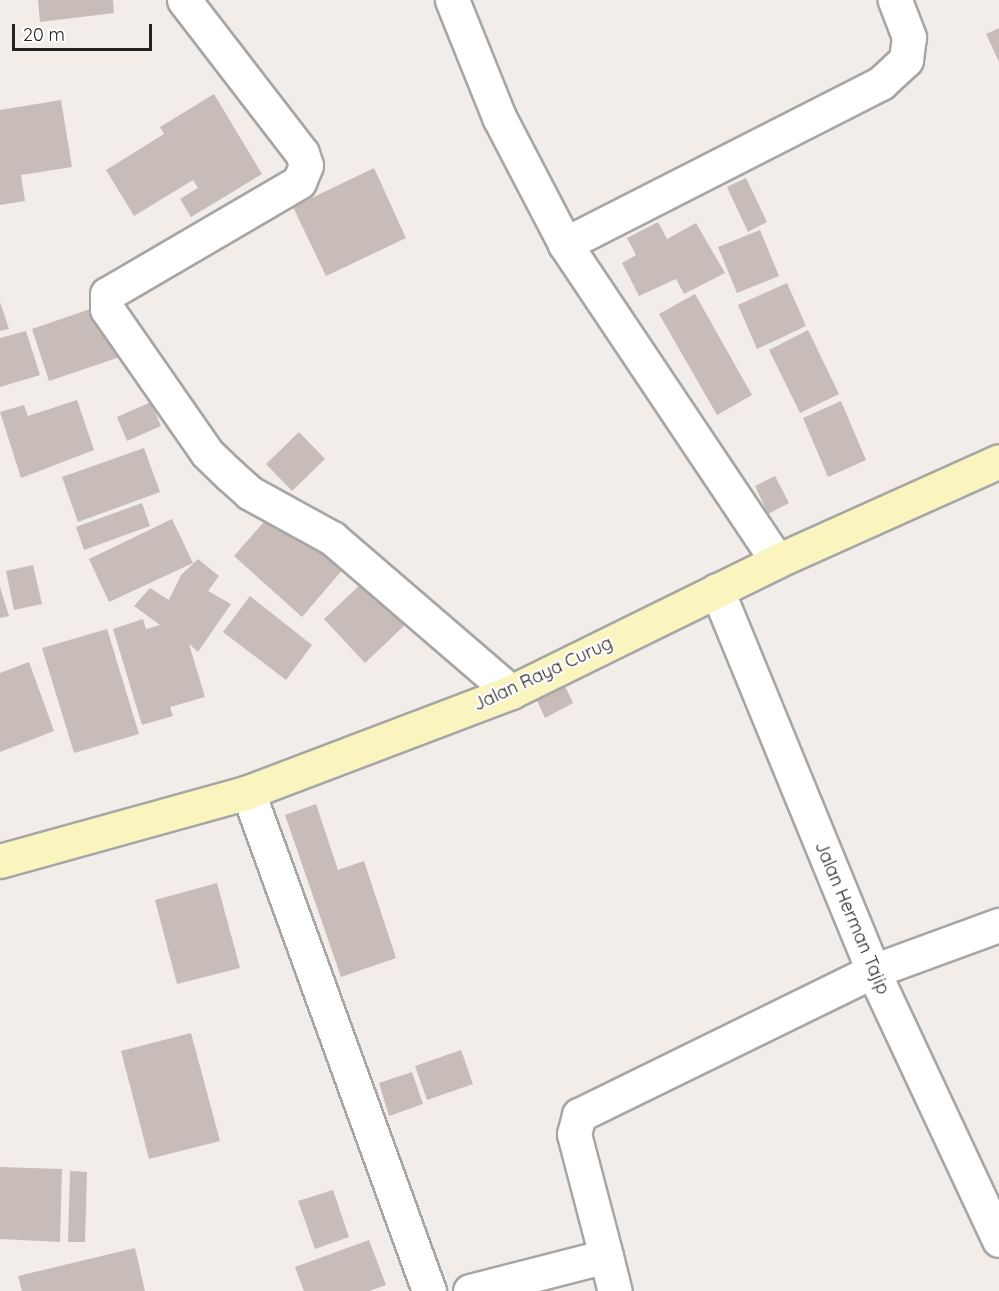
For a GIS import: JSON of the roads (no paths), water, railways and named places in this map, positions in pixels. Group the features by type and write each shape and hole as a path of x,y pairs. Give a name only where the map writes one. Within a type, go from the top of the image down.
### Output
{"main road":[{"name":"Jalan Raya Curug","path":"0,861 248,792 511,692 777,561 999,461"}],"street":[{"path":"184,0 302,153 306,165 299,182 107,294 107,309 207,453 230,475 332,538 511,692"},
{"path":"452,0 499,117 565,244 777,561"},
{"path":"565,244 881,83 906,60 909,37 895,0"},
{"name":"Jalan Herman Tajip","path":"717,590 873,970 999,1240"},
{"path":"248,792 429,1291"},
{"path":"615,1291 574,1134 579,1115 873,970 999,925"},
{"path":"470,1291 606,1256"}]}
